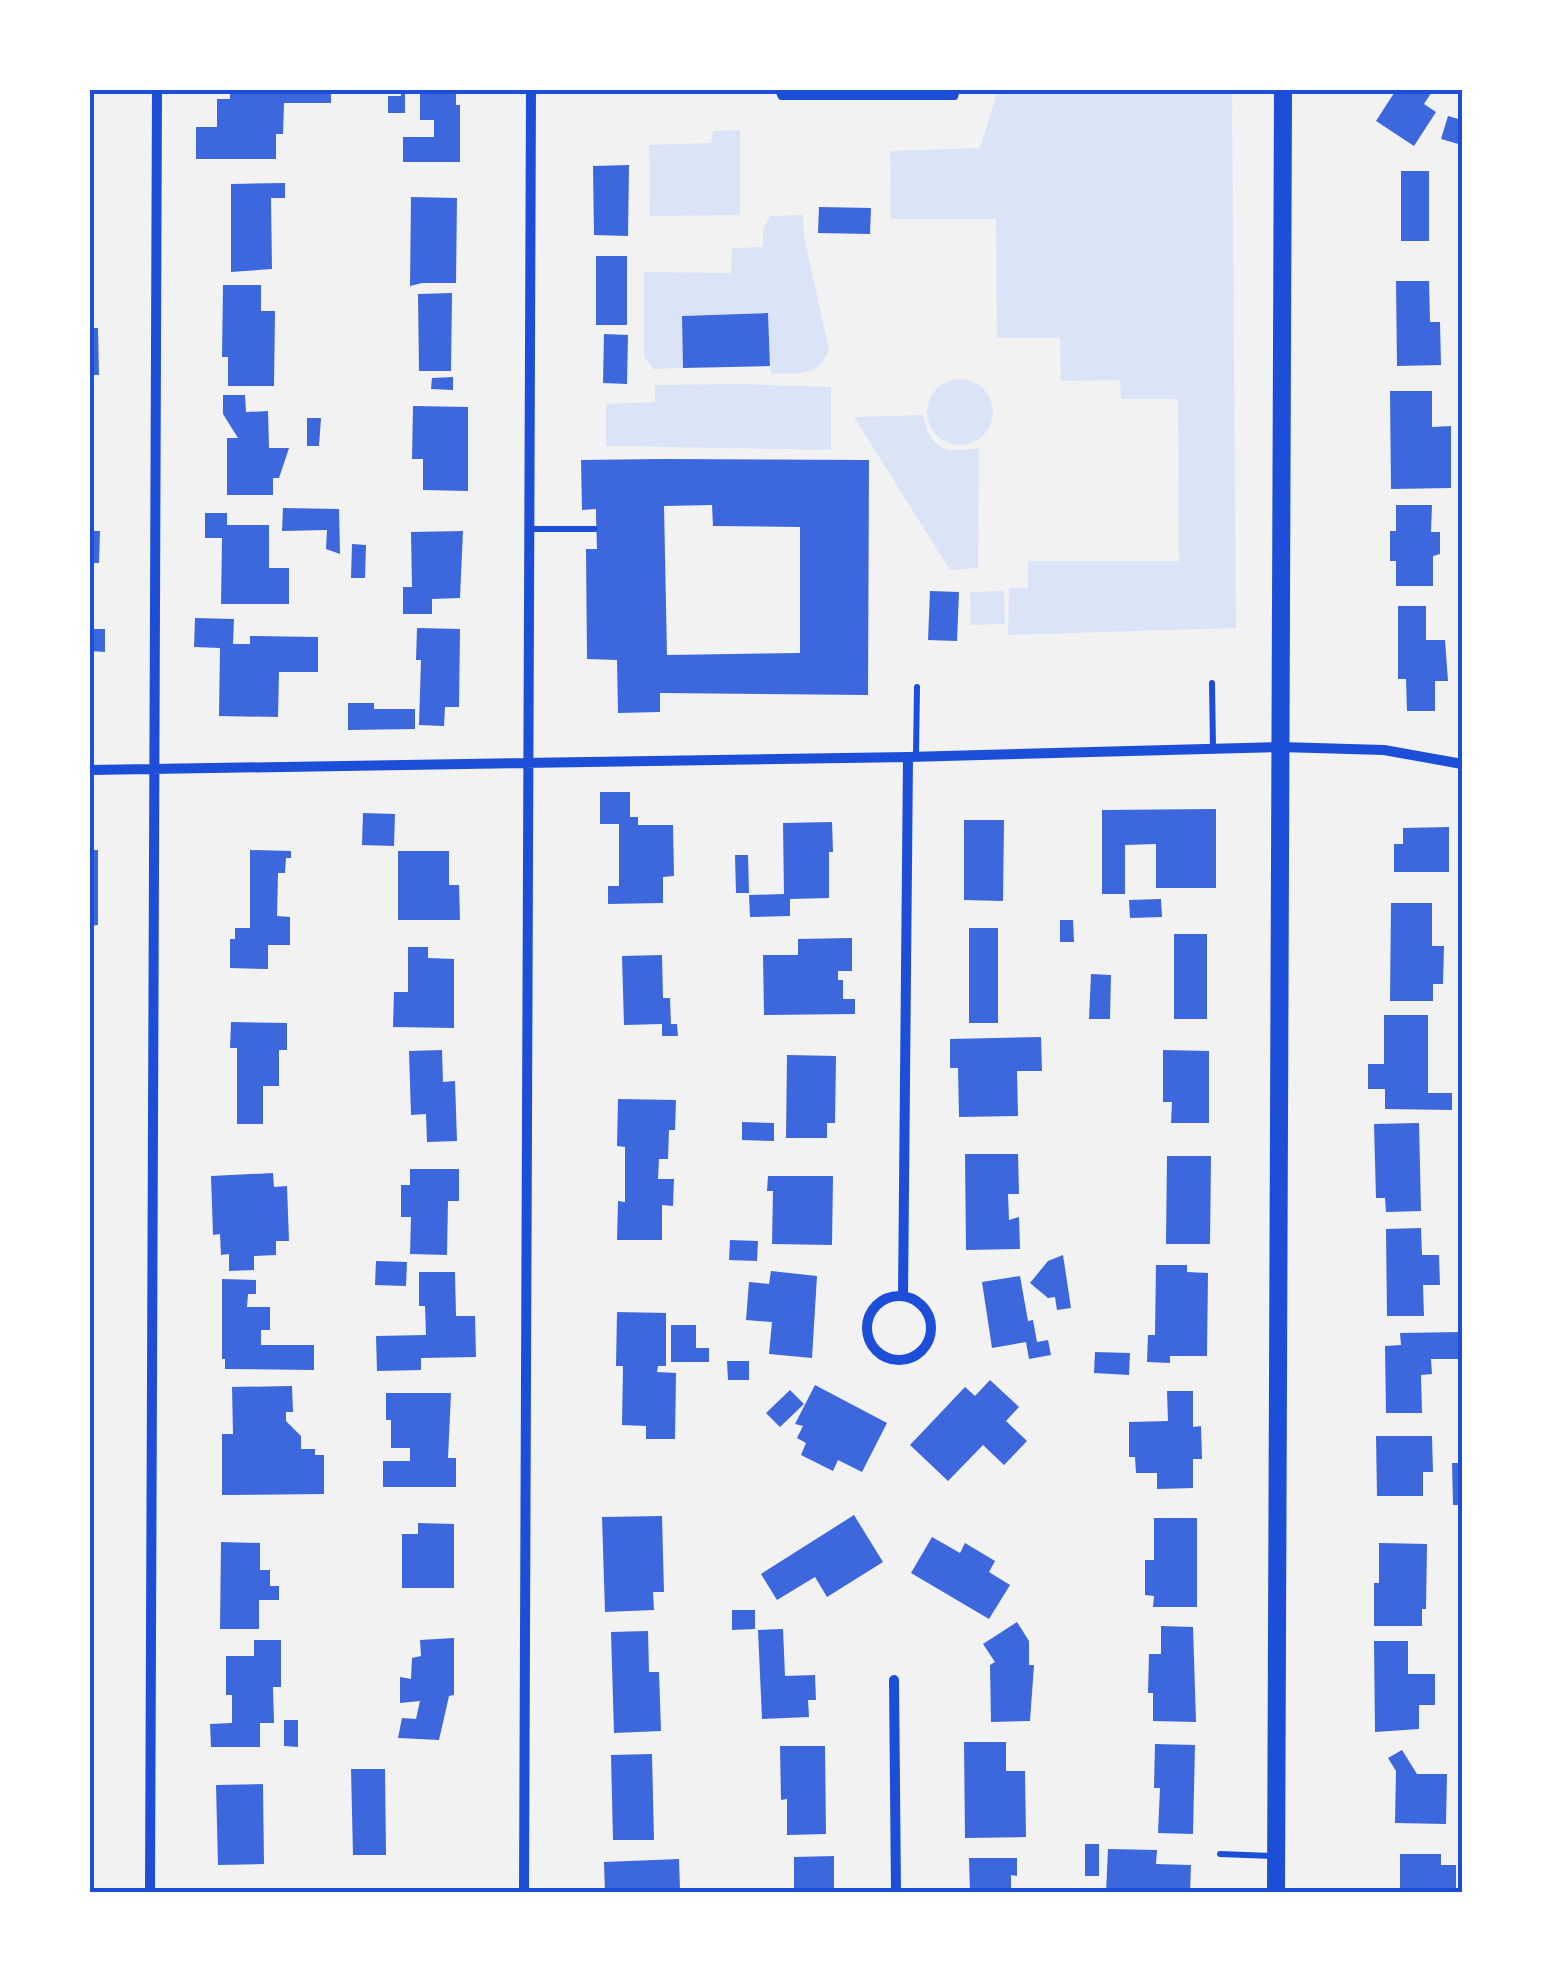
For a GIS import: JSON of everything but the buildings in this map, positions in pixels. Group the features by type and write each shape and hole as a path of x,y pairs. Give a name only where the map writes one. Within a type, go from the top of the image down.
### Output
{"street":[{"path":"150,1893 156,90"},
{"path":"524,1893 530,90"},
{"path":"1276,1893 1283,90"},
{"path":"90,770 1280,746 1384,750 1462,764"},
{"path":"903,1296 912,756"},
{"path":"903,1296 924,1307 932,1326 930,1338 918,1354 898,1360 878,1353 866,1324 876,1304 885,1298 903,1296"},
{"path":"894,1680 896,1893"}],"lane":[{"path":"778,90 781,98 955,97 957,90"},
{"path":"530,529 595,529"},
{"path":"1212,684 1214,748"},
{"path":"912,756 917,687"},
{"path":"1220,1854 1276,1856"}],"shaded area":[{"path":"998,90 1232,90 1236,628 1008,635 1009,588 1028,588 1028,561 1179,561 1178,399 1121,399 1120,380 1061,381 1060,338 997,338 996,219 891,219 890,151 980,148"},
{"path":"740,130 740,215 650,216 649,145 711,143 713,131"},
{"path":"803,215 829,350 819,366 806,372 771,374 768,313 682,316 683,368 653,369 644,356 644,272 731,273 732,248 763,247 763,229 770,216"},
{"path":"960,379 983,389 993,412 983,435 960,445 937,435 927,412 937,389"},
{"path":"655,385 831,387 831,450 606,446 606,404 655,402"},
{"path":"923,415 935,443 949,449 979,448 978,568 950,570 854,417"},
{"path":"1004,591 1005,624 971,625 970,592"}]}
